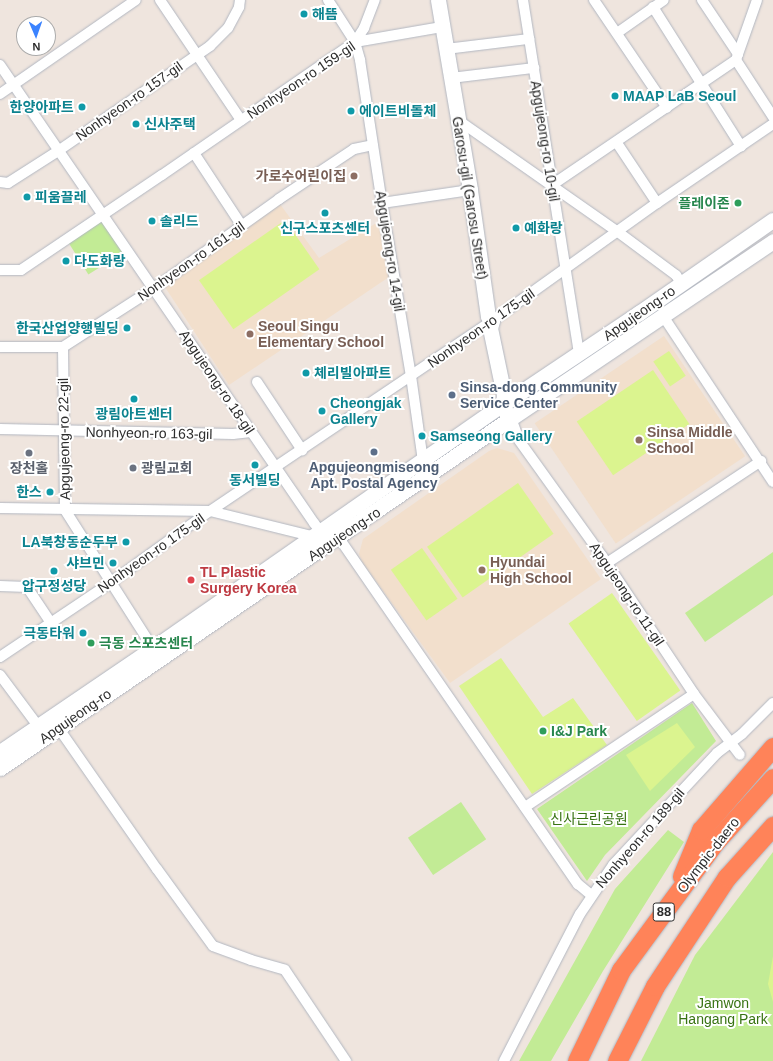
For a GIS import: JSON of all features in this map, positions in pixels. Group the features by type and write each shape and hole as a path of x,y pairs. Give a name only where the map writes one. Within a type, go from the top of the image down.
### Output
{"highway":[{"path":"671,903 700,830 773,746"},
{"name":"Olympic-daero","path":"577,1061 621,970 715,842 773,778"},
{"name":"Olympic-daero","path":"616,1061 655,986 727,877 773,826"}],"main road":[{"name":"Garosu-gil (Garosu Street)","path":"438,0 470,190 488,316 492,321 490,328 504,399"},
{"name":"Apgujeong-ro","path":"56,723 153,648 423,461 504,399 579,354 773,220"},
{"name":"Apgujeong-ro","path":"0,752 42,732 510,426 663,316 773,241"},
{"path":"654,303 663,316"},
{"path":"504,399 510,426"},
{"name":"Apgujeong-ro","path":"0,768 42,732"}],"street":[{"path":"0,94 136,0"},
{"path":"160,0 241,120"},
{"name":"Nonhyeon-ro 157-gil","path":"0,182 8,182 58,151 196,54 210,46 228,28 239,8 240,0"},
{"name":"Apgujeong-ro 14-gil","path":"328,0 355,42 360,60 411,376 423,461"},
{"path":"355,42 364,28 374,0"},
{"name":"Apgujeong-ro 10-gil","path":"523,0 579,354"},
{"path":"594,0 668,108"},
{"path":"617,33 664,0"},
{"path":"702,0 773,117"},
{"path":"552,185 617,143 703,84 737,57 757,0"},
{"path":"653,7 741,146"},
{"name":"Nonhyeon-ro 159-gil","path":"0,270 21,270 103,216 355,42 442,27"},
{"path":"446,48 529,39"},
{"name":"Apgujeong-ro 18-gil","path":"0,65 276,468 316,534"},
{"path":"451,78 534,68"},
{"path":"458,120 676,274 681,283"},
{"name":"Nonhyeon-ro 175-gil","path":"0,657 110,583 210,511 276,468 492,321 657,203 773,124"},
{"path":"617,143 657,203"},
{"name":"Nonhyeon-ro 161-gil","path":"64,347 153,289 354,149 373,145"},
{"path":"194,153 242,226"},
{"path":"382,203 470,190"},
{"name":"Apgujeong-ro","path":"663,316 773,482"},
{"path":"0,347 64,347"},
{"name":"Apgujeong-ro 22-gil","path":"64,347 65,510 110,583 153,648"},
{"path":"257,382 302,450"},
{"name":"Apgujeong-ro 11-gil","path":"510,426 606,563 694,694 740,756"},
{"name":"Nonhyeon-ro 163-gil","path":"0,429 64,432 233,434 251,432"},
{"path":"606,563 759,459"},
{"path":"0,508 210,511 282,528 339,538 578,884 591,895"},
{"path":"0,586 27,587 51,623"},
{"path":"0,675 42,732"},
{"path":"525,807 694,694"},
{"name":"Nonhyeon-ro 189-gil","path":"504,1061 591,895 613,865 717,753 742,734 773,703"},
{"path":"56,723 157,869 213,946 251,960 285,970 346,1061"}],"shaded area":[{"name":"Seoul Singu Elementary School","path":"280,204 319,258 378,222 389,277 229,385 163,284"},
{"name":"Sinsa Middle School","path":"664,336 745,456 616,543 535,423"},
{"name":"Hyundai High School","path":"497,448 514,453 601,579 450,683 362,562 359,554 363,539 489,451"}],"green space":[{"path":"105,218 126,251 88,274 68,241"},
{"path":"285,220 319,269 233,329 199,280"},
{"path":"669,351 686,376 670,386 653,362"},
{"path":"653,370 689,424 613,475 577,421"},
{"path":"518,483 554,534 463,597 427,547"},
{"path":"422,548 458,599 426,621 391,570"},
{"path":"773,552 773,595 705,642 685,613"},
{"path":"612,593 680,690 637,721 569,623"},
{"name":"I&J Park","path":"501,658 543,717 573,698 607,745 532,794 459,686"},
{"name":"신사근린공원","path":"692,703 716,741 605,855 587,881 537,809"},
{"path":"677,723 695,747 650,791 626,755"},
{"path":"461,802 486,839 433,875 408,838"},
{"path":"668,830 684,842 603,971 551,1061 519,1061 615,889"},
{"name":"Jamwon Hangang Park","path":"773,852 773,1061 641,1061 695,955"},
{"path":"773,956 773,1002 768,984"}],"place":[{"name":"해뜸","path":"304,14"},
{"name":"MAAP LaB Seoul","path":"615,96"},
{"name":"한양아파트","path":"82,107"},
{"name":"에이트비돌체","path":"351,111"},
{"name":"신사주택","path":"136,124"},
{"name":"가로수어린이집","path":"354,176"},
{"name":"피움끌레","path":"27,197"},
{"name":"플레이존","path":"738,203"},
{"name":"신구스포츠센터","path":"325,213"},
{"name":"솔리드","path":"152,221"},
{"name":"예화랑","path":"516,228"},
{"name":"다도화랑","path":"66,261"},
{"name":"한국산업양행빌딩","path":"127,328"},
{"name":"Seoul Singu Elementary School","path":"250,334"},
{"name":"체리빌아파트","path":"306,373"},
{"name":"Sinsa-dong Community Service Center","path":"452,395"},
{"name":"광림아트센터","path":"134,399"},
{"name":"Cheongjak Gallery","path":"322,411"},
{"name":"Samseong Gallery","path":"422,436"},
{"name":"Sinsa Middle School","path":"639,440"},
{"name":"Apgujeongmiseong Apt. Postal Agency","path":"374,452"},
{"name":"장천홀","path":"29,453"},
{"name":"동서빌딩","path":"255,465"},
{"name":"광림교회","path":"133,468"},
{"name":"한스","path":"50,492"},
{"name":"LA북창동순두부","path":"126,542"},
{"name":"샤브민","path":"113,563"},
{"name":"Hyundai High School","path":"482,570"},
{"name":"압구정성당","path":"54,571"},
{"name":"TL Plastic Surgery Korea","path":"191,580"},
{"name":"극동타워","path":"83,633"},
{"name":"극동 스포츠센터","path":"91,643"},
{"name":"I&J Park","path":"543,731"}]}
